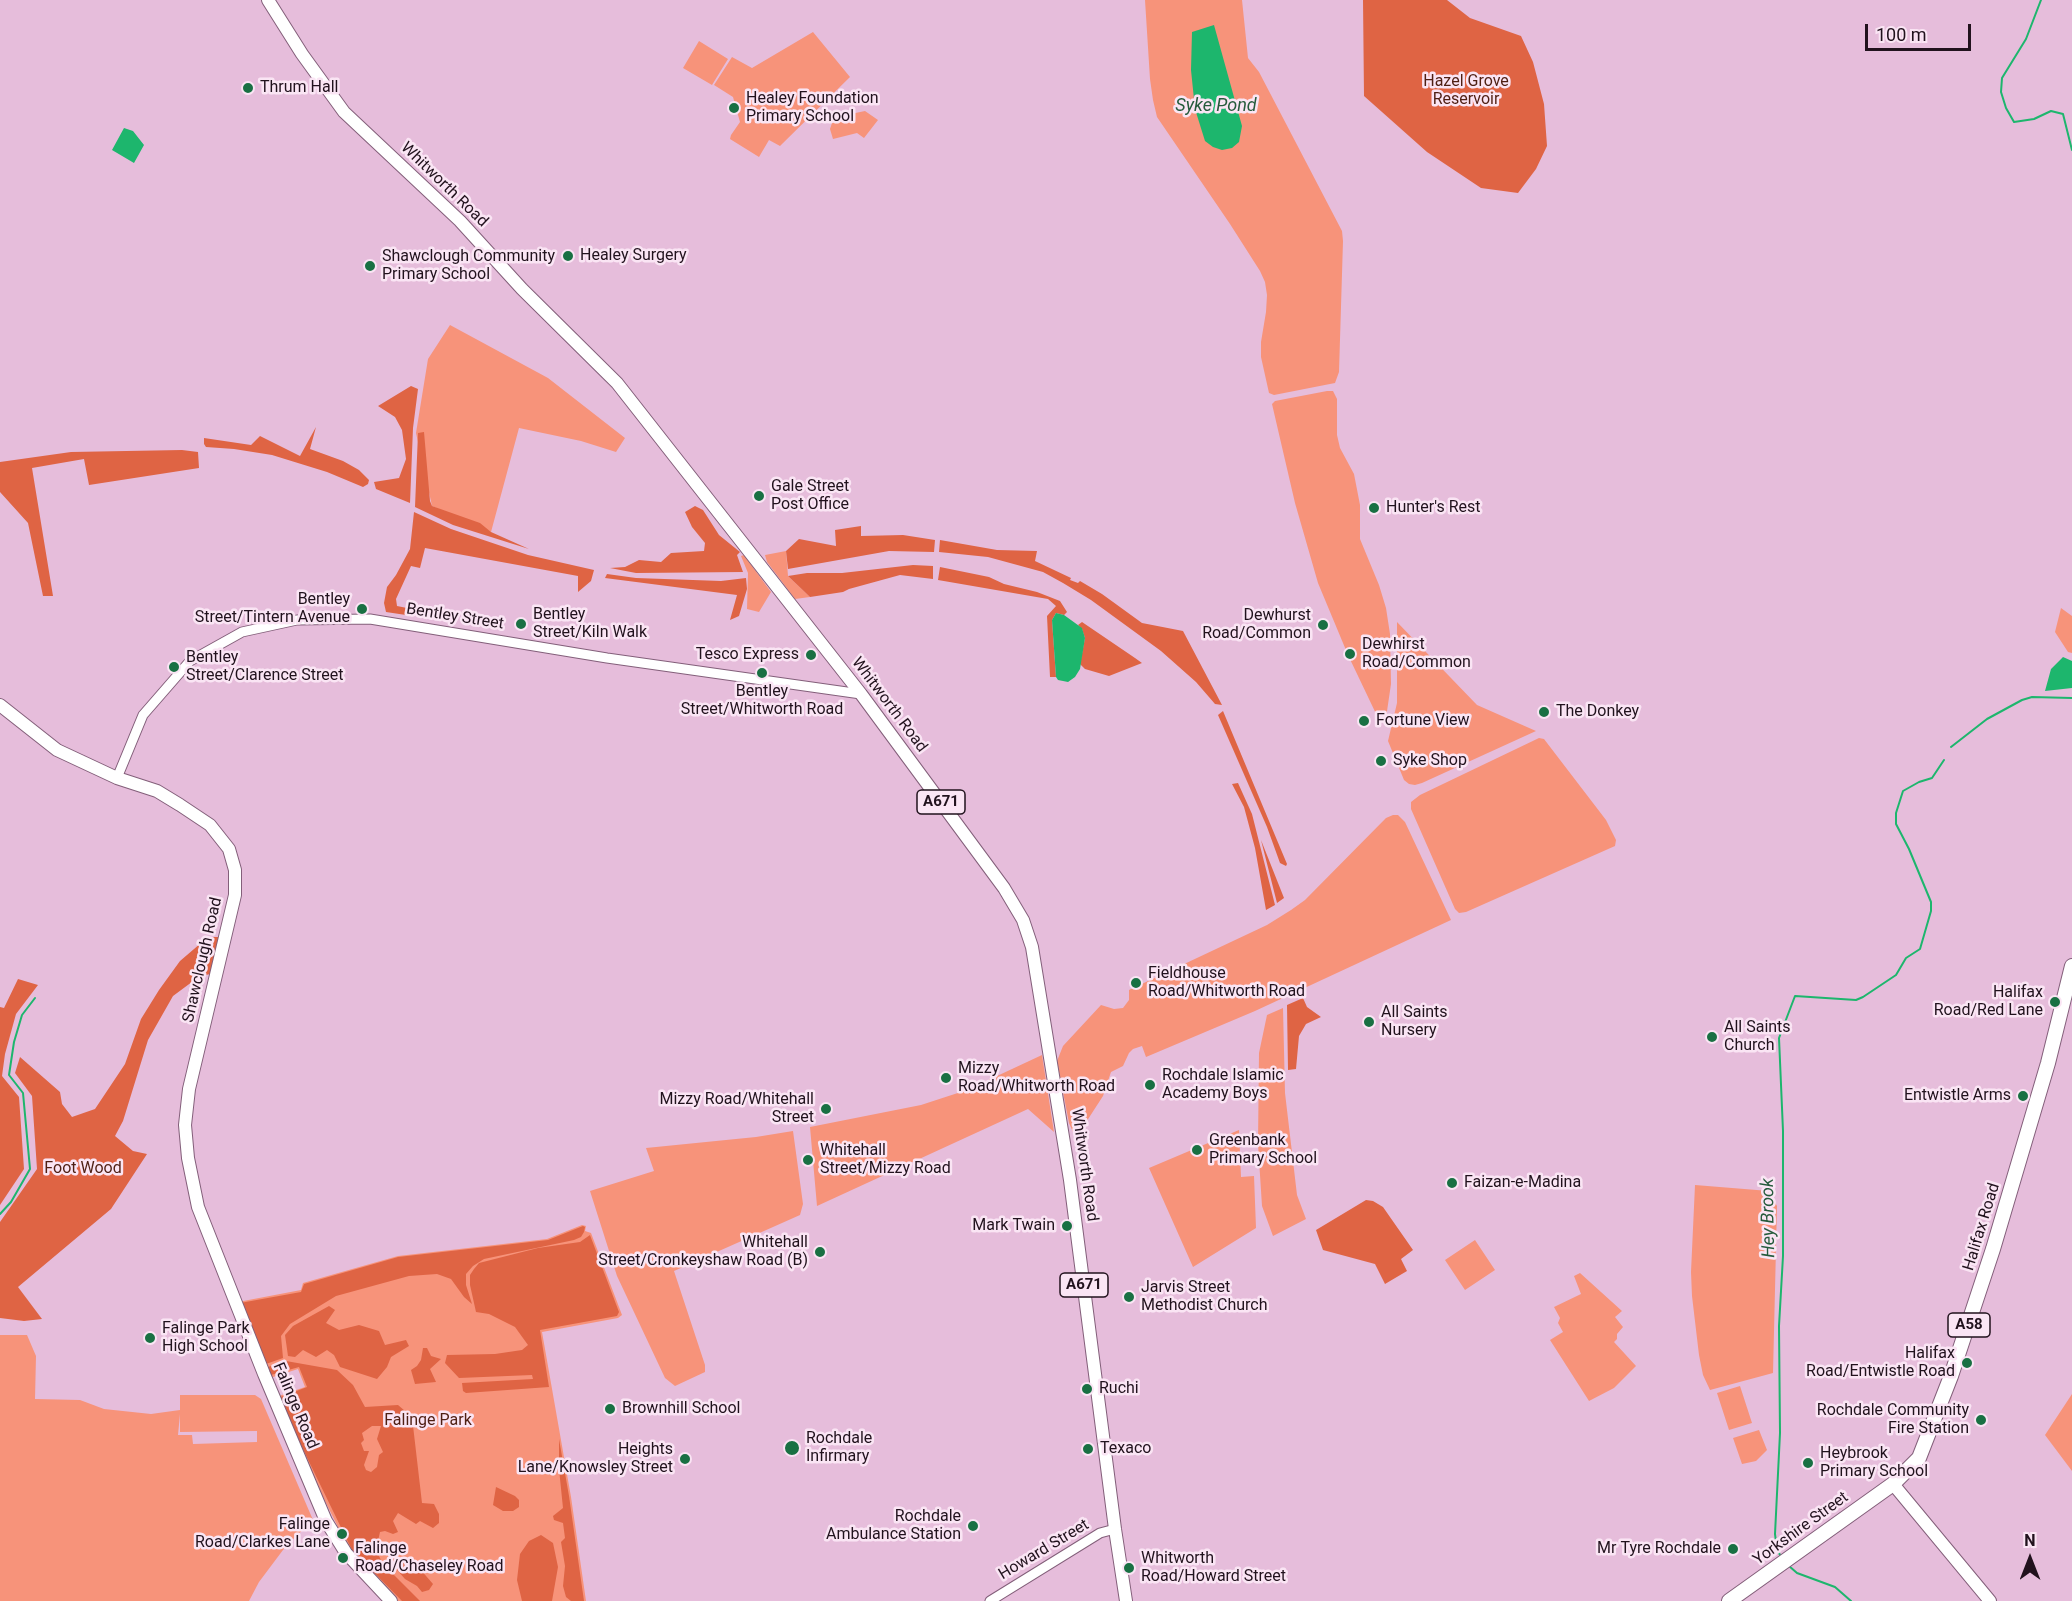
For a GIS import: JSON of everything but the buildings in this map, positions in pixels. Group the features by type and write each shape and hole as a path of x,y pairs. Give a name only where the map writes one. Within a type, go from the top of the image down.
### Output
{"highway":[{"name":"Halifax Road","path":"1893,1484 1919,1458 1964,1340 2037,1102 2072,966"},
{"name":"Yorkshire Street","path":"1729,1601 1893,1484"}],"main road":[{"name":"Whitworth Road","path":"268,0 302,54 344,112 460,221 522,289 617,383 861,694 1004,888 1023,920 1032,947 1070,1179 1126,1601"},
{"name":"Shawclough Road","path":"0,705 57,750 117,778 157,791 210,825 229,849 235,870 235,895 188,1101 186,1125 188,1158 198,1207"},
{"name":"Falinge Road","path":"198,1207 261,1368 326,1521 346,1553 391,1601"},
{"path":"1893,1484 1990,1601"}],"street":[{"name":"Bentley Street","path":"117,778 143,715 190,662 242,632 297,620 370,619 607,658 861,694"},
{"name":"Howard Street","path":"990,1601 1100,1533 1115,1529"}],"green space":[{"path":"1145,0 1242,0 1248,58 1259,72 1342,231 1339,372 1335,383 1274,395 1269,393 1261,357 1267,295 1265,282 1230,224 1157,117 1150,79"},
{"name":"Hazel Grove Reservoir","path":"1363,0 1447,0 1470,18 1521,36 1533,62 1544,104 1547,146 1536,169 1518,193 1481,188 1427,152 1364,96"},
{"path":"813,32 850,77 780,146 769,140 759,157 730,139 740,122 733,97 714,85 732,57 752,68"},
{"path":"699,41 728,59 712,85 683,68"},
{"path":"865,111 878,120 864,138 857,133 833,139 830,129 832,123 841,116"},
{"path":"450,325 548,378 625,438 616,452 581,441 519,428 491,532 432,506 416,433 428,359"},
{"path":"411,386 418,389 413,428 410,503 376,489 374,482 399,478 406,459 402,430 395,417 378,406"},
{"path":"1333,391 1337,399 1337,435 1340,448 1354,474 1360,505 1360,539 1386,608 1390,634 1391,684 1386,718 1382,721 1379,720 1348,655 1318,583 1295,503 1272,404 1275,401"},
{"path":"316,427 310,449 343,461 359,470 369,480 368,484 363,487 327,472 272,455 206,447 204,444 204,438 251,445 260,436 300,456"},
{"path":"424,432 432,506 480,523 491,532 529,549 453,525 415,507 418,433"},
{"path":"182,450 198,452 199,468 89,485 84,459 32,468 53,596 43,596 28,523 0,492 0,462 71,452"},
{"path":"695,506 703,510 719,535 740,552 737,555 743,572 636,573 610,568 625,567 639,560 661,562 671,553 704,551 705,543 692,527 685,512"},
{"path":"414,512 451,529 528,555 594,570 591,581 578,592 578,576 425,548 420,568 411,566 396,599 397,606 407,608 406,615 386,612 384,603 387,587 410,549"},
{"path":"861,526 861,536 903,535 935,540 934,552 889,551 788,569 786,551 799,539 836,546 835,530"},
{"path":"940,540 997,550 1037,551 1035,561 1071,578 1070,580 1078,583 1080,581 1142,623 1183,631 1222,705 1215,704 1196,682 1161,651 1091,600 1063,583 1043,572 988,557 939,552"},
{"path":"786,551 788,576 810,597 795,599 767,562 765,555"},
{"path":"744,555 771,592 759,612 747,609 748,573 741,556"},
{"path":"913,565 933,566 933,579 900,575 843,592 810,597 788,576 807,573 842,573"},
{"path":"940,567 989,577 1004,584 1037,592 1060,601 1067,612 1064,615 1056,613 1052,620 1056,677 1050,677 1047,616 1056,606 1048,599 938,580"},
{"path":"607,574 636,578 721,581 746,578 747,589 739,616 730,620 737,595 605,578"},
{"path":"2061,608 2072,616 2072,653 2068,652 2055,632"},
{"path":"1082,622 1142,663 1109,676 1085,669 1080,664 1085,638 1078,625"},
{"path":"1397,622 1477,705 1536,731 1422,783 1409,784 1404,780 1388,741 1397,703"},
{"path":"1223,711 1286,866 1280,863 1267,827 1218,715"},
{"path":"1539,738 1544,739 1606,820 1616,840 1615,846 1466,912 1459,913 1455,909 1411,809 1411,802 1420,795"},
{"path":"1238,783 1252,814 1275,905 1266,910 1255,848 1244,807 1232,784"},
{"path":"1398,815 1405,822 1451,920 1255,1011 1146,1057 1142,1046 1133,1049 1123,1066 1111,1072 1103,1096 1081,1130 1077,1134 1073,1132 1069,1123 1057,1061 1063,1046 1101,1005 1114,1009 1123,1008 1129,1000 1129,990 1267,925 1291,910 1305,900 1386,818"},
{"path":"1261,840 1284,898 1277,903"},
{"name":"Foot Wood","path":"208,937 220,937 211,974 200,976 173,996 148,1040 123,1121 115,1136 133,1151 147,1154 111,1209 18,1287 42,1319 24,1321 0,1318 0,1222 37,1169 32,1096 15,1073 20,1057 60,1092 62,1104 72,1117 95,1109 125,1064 141,1019 159,990 180,961"},
{"path":"18,979 38,985 16,1014 5,1054 2,1076 19,1097 24,1169 0,1205 0,1007 4,1008"},
{"path":"1303,998 1307,1007 1321,1017 1306,1024 1299,1036 1296,1069 1288,1070 1287,1005"},
{"path":"1283,1008 1285,1093 1297,1195 1306,1219 1273,1236 1262,1206 1258,1144 1259,1053 1267,1015"},
{"path":"1042,1055 1054,1132 1028,1109 817,1206 810,1127 921,1105 967,1090"},
{"path":"1239,1130 1241,1177 1254,1176 1256,1228 1193,1267 1149,1168"},
{"path":"793,1131 803,1204 800,1215 674,1271 705,1365 705,1372 675,1386 665,1378 617,1276 590,1191 654,1171 646,1148"},
{"path":"1695,1185 1769,1191 1777,1206 1773,1373 1710,1390 1703,1375 1699,1355 1692,1296"},
{"path":"1366,1200 1383,1207 1413,1250 1401,1259 1407,1271 1385,1284 1375,1264 1323,1250 1316,1230"},
{"name":"Falinge Park","path":"582,1225 586,1226 585,1231 591,1233 622,1315 618,1318 542,1332 571,1497 586,1601 398,1601 350,1551 291,1433 276,1397 305,1387 298,1369 270,1378 238,1302 301,1290 303,1283 398,1256 547,1239"},
{"path":"585,1227 581,1237 574,1240 484,1259 473,1266 466,1274 466,1285 472,1304 451,1279 437,1274 409,1276 336,1296 290,1324 281,1336 283,1358 266,1364 240,1303 301,1292 304,1284 398,1257 548,1240"},
{"path":"590,1235 619,1312 617,1316 540,1330 549,1387 466,1393 463,1391 462,1383 533,1379 532,1375 459,1378 445,1363 447,1355 495,1354 522,1350 528,1345 515,1327 489,1314 476,1312 470,1285 470,1275 474,1269 479,1263 538,1248 580,1242"},
{"path":"1475,1240 1495,1270 1465,1290 1445,1260"},
{"path":"1580,1273 1622,1311 1615,1317 1623,1327 1614,1342 1636,1366 1614,1388 1589,1401 1550,1340 1563,1332 1558,1323 1560,1318 1554,1307 1581,1294 1574,1276"},
{"path":"329,1306 335,1310 326,1323 339,1330 359,1325 379,1331 385,1345 406,1340 409,1346 391,1357 387,1367 377,1379 340,1367 334,1355 327,1350 316,1357 303,1350 295,1357 288,1356 285,1335 293,1326"},
{"path":"0,1335 27,1335 36,1356 35,1399 80,1400 104,1409 151,1414 180,1410 180,1395 255,1395 261,1399 313,1520 286,1546 259,1582 249,1601 0,1601","holes":["180,1414 180,1432 257,1431 257,1442 193,1444 192,1435 178,1435"]},
{"path":"423,1348 427,1348 431,1356 441,1359 430,1369 436,1382 415,1384 411,1370 421,1360"},
{"path":"286,1361 337,1370 353,1385 365,1407 398,1405 412,1417 422,1503 434,1504 439,1514 439,1523 433,1528 420,1521 416,1524 398,1513 393,1521 398,1532 393,1534 380,1532 376,1550 383,1564 420,1601 402,1601 352,1550 278,1398 307,1387 299,1367 271,1375 268,1367","holes":["372,1426 381,1426 377,1439 383,1452 379,1455 377,1467 371,1472 366,1470 364,1465 369,1451 364,1451 361,1443 364,1440 362,1433"]},
{"path":"1740,1386 1752,1423 1729,1430 1717,1393"},
{"path":"2072,1394 2072,1471 2045,1435"},
{"path":"1759,1430 1767,1450 1756,1461 1742,1464 1733,1438"},
{"path":"559,1439 584,1601 571,1601 566,1597 563,1586 565,1566 561,1542 565,1538 563,1523 554,1520 553,1516 563,1508"},
{"path":"496,1487 515,1496 519,1500 519,1507 513,1511 503,1511 493,1505"},
{"path":"541,1535 553,1543 558,1567 552,1601 522,1601 517,1580 520,1554 529,1541"},
{"path":"396,1561 406,1561 420,1569 433,1584 429,1590 422,1592 405,1579 397,1570"}],"water":[{"name":"Syke Pond","path":"1214,25 1242,126 1239,142 1232,148 1222,150 1205,141 1195,109 1191,70 1192,32"},
{"path":"124,128 133,131 144,145 134,163 112,150"},
{"path":"1056,613 1064,615 1082,628 1085,638 1080,669 1068,682 1058,680 1056,677 1052,620"},
{"path":"2063,657 2072,661 2072,688 2045,691 2051,669"}],"waterway":[{"path":"2041,0 2026,39 2002,78 2001,92 2014,122 2034,119 2051,111 2063,114 2072,150"},
{"path":"1951,747 1987,719 2022,700 2032,697 2072,698"},
{"name":"Hey Brook","path":"1781,1557 1777,1549 1775,1534 1780,1433 1779,1326 1783,1256 1783,1131 1779,1038 1795,996 1856,1000 1896,975 1906,958 1920,949 1931,911 1931,902 1896,824 1896,813 1903,791 1932,778 1944,760"},
{"path":"0,1214 11,1202 30,1169 23,1093 9,1075 14,1042 22,1015 35,998"},
{"name":"Hey Brook","path":"1789,1566 1797,1573 1835,1587 1851,1601"}],"place":[{"name":"Thrum Hall","path":"248,88"},
{"name":"Healey Foundation Primary School","path":"734,108"},
{"name":"Healey Surgery","path":"568,256"},
{"name":"Shawclough Community Primary School","path":"370,266"},
{"name":"Gale Street Post Office","path":"759,496"},
{"name":"Hunter's Rest","path":"1374,508"},
{"name":"Bentley Street/Tintern Avenue","path":"362,609"},
{"name":"Bentley Street/Kiln Walk","path":"521,624"},
{"name":"Dewhurst Road/Common","path":"1323,625"},
{"name":"Dewhirst Road/Common","path":"1350,654"},
{"name":"Tesco Express","path":"811,655"},
{"name":"Bentley Street/Clarence Street","path":"174,667"},
{"name":"Bentley Street/Whitworth Road","path":"762,673"},
{"name":"The Donkey","path":"1544,712"},
{"name":"Fortune View","path":"1364,721"},
{"name":"Syke Shop","path":"1381,761"},
{"name":"Fieldhouse Road/Whitworth Road","path":"1136,983"},
{"name":"Halifax Road/Red Lane","path":"2055,1002"},
{"name":"All Saints Nursery","path":"1369,1022"},
{"name":"All Saints Church","path":"1712,1037"},
{"name":"Mizzy Road/Whitworth Road","path":"946,1078"},
{"name":"Rochdale Islamic Academy Boys","path":"1150,1085"},
{"name":"Entwistle Arms","path":"2023,1096"},
{"name":"Mizzy Road/Whitehall Street","path":"826,1109"},
{"name":"Greenbank Primary School","path":"1197,1150"},
{"name":"Whitehall Street/Mizzy Road","path":"808,1160"},
{"name":"Faizan-e-Madina","path":"1452,1183"},
{"name":"Mark Twain","path":"1067,1226"},
{"name":"Whitehall Street/Cronkeyshaw Road (B)","path":"820,1252"},
{"name":"Jarvis Street Methodist Church","path":"1129,1297"},
{"name":"Falinge Park High School","path":"150,1338"},
{"name":"Halifax Road/Entwistle Road","path":"1967,1363"},
{"name":"Ruchi","path":"1087,1389"},
{"name":"Brownhill School","path":"610,1409"},
{"name":"Rochdale Community Fire Station","path":"1981,1420"},
{"name":"Rochdale Infirmary","path":"792,1448"},
{"name":"Texaco","path":"1088,1449"},
{"name":"Heights Lane/Knowsley Street","path":"685,1459"},
{"name":"Heybrook Primary School","path":"1808,1463"},
{"name":"Rochdale Ambulance Station","path":"973,1526"},
{"name":"Falinge Road/Clarkes Lane","path":"342,1534"},
{"name":"Mr Tyre Rochdale","path":"1733,1549"},
{"name":"Falinge Road/Chaseley Road","path":"343,1558"},
{"name":"Whitworth Road/Howard Street","path":"1129,1568"}]}
